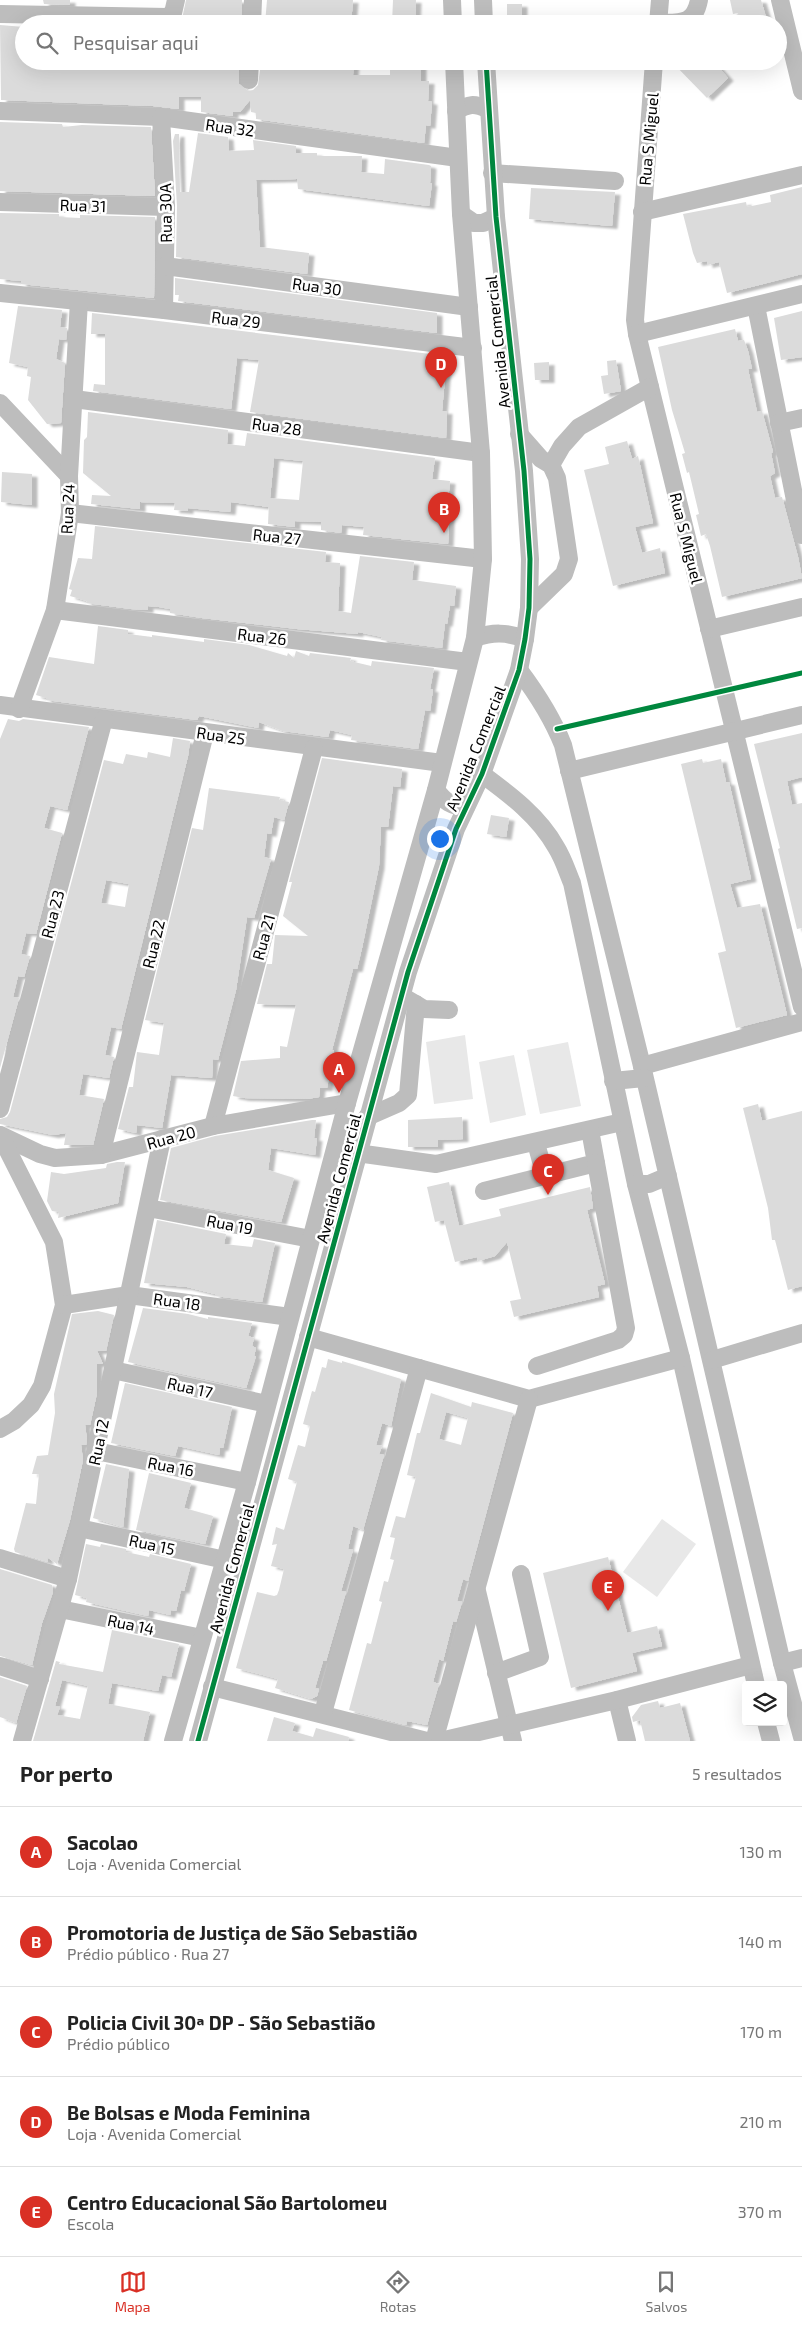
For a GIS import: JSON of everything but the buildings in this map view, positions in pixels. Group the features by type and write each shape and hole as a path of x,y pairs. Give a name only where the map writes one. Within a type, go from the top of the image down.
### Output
{"street":[{"path":"170,15 173,13 176,0"},
{"path":"252,15 253,0"},
{"path":"452,0 453,15"},
{"path":"483,0 484,15"},
{"path":"659,15 660,0"},
{"path":"694,15 699,0"},
{"path":"780,0 784,15"},
{"path":"0,14 56,15"},
{"path":"787,29 801,86"},
{"path":"249,80 250,70"},
{"name":"Avenida Comercial","path":"173,1741 225,1560 347,1103 436,790 475,638 483,559 481,453 461,214 454,70"},
{"name":"Avenida Comercial","path":"198,1741 367,1117 409,1000 434,894 466,807 482,774 519,670 525,639 529,608 530,559 524,471 496,217 487,109 486,70"},
{"name":"Rua S Miguel","path":"653,70 635,320 637,334 734,730 798,969 802,1007"},
{"path":"456,111 469,104 475,104 487,109"},
{"name":"Rua 32","path":"0,112 161,117 458,158"},
{"name":"Rua 30A","path":"161,117 166,207 164,310"},
{"path":"492,173 615,181"},
{"path":"642,212 802,174"},
{"name":"Rua 31","path":"0,202 166,207"},
{"path":"461,214 474,223 483,223 496,217"},
{"name":"Rua 30","path":"165,266 468,307"},
{"path":"0,293 0,298"},
{"name":"Rua 29","path":"0,293 164,310 473,348"},
{"path":"637,334 802,294"},
{"name":"Rua 24","path":"19,709 55,610 70,513 69,476 79,301"},
{"path":"756,306 802,535"},
{"path":"551,465 562,446 579,427 650,387"},
{"name":"Rua 28","path":"74,399 481,453"},
{"path":"0,402 69,476"},
{"path":"779,423 802,418"},
{"path":"519,434 540,459 551,465 557,478 569,559 564,574 529,608"},
{"name":"Rua 27","path":"70,513 483,559"},
{"path":"709,628 802,607"},
{"name":"Rua 26","path":"55,610 468,662"},
{"path":"475,638 490,633 503,632 525,639"},
{"path":"519,670 554,720 563,745 712,1360 782,1663 802,1737"},
{"name":"Rua 25","path":"0,706 442,763"},
{"path":"569,771 802,715"},
{"name":"Rua 23","path":"0,1109 104,719"},
{"name":"Rua 22","path":"101,1156 205,733"},
{"name":"Rua 21","path":"213,1126 314,748"},
{"path":"482,774 515,798 533,817 556,846 572,883 636,1184 681,1358 755,1681"},
{"path":"436,790 444,800 453,806 466,807"},
{"path":"409,1000 424,1009 449,1010"},
{"path":"367,1117 399,1103 408,1095 409,1000"},
{"path":"613,1081 802,1022"},
{"name":"Rua 20","path":"0,1135 40,1154 55,1158 101,1156 213,1126 347,1103"},
{"path":"357,1154 436,1164 536,1143 622,1122"},
{"path":"537,1366 618,1340 624,1335 626,1328 590,1130"},
{"path":"0,1135 54,1242 64,1305 42,1386 31,1404 14,1421 0,1429"},
{"name":"Rua 12","path":"22,1741 68,1579 162,1139"},
{"path":"536,1143 545,1176"},
{"path":"484,1191 596,1163"},
{"path":"636,1184 649,1184 668,1176"},
{"path":"322,1200 331,1199 343,1205"},
{"name":"Rua 19","path":"148,1208 311,1239"},
{"path":"304,1267 312,1272 325,1272"},
{"name":"Rua 18","path":"64,1305 129,1295 290,1317"},
{"path":"712,1360 802,1333"},
{"path":"308,1337 529,1399 681,1358"},
{"path":"323,1713 419,1368"},
{"name":"Rua 17","path":"113,1370 267,1404"},
{"path":"434,1741 529,1399"},
{"name":"Rua 16","path":"96,1451 246,1482"},
{"name":"Rua 15","path":"79,1528 225,1560"},
{"path":"0,1558 68,1579"},
{"path":"496,1672 540,1657 521,1574"},
{"path":"476,1589 511,1733"},
{"path":"213,1600 234,1606"},
{"name":"Rua 14","path":"60,1609 202,1638"},
{"path":"782,1663 802,1658"},
{"path":"440,1741 511,1733 617,1700 751,1665"},
{"path":"0,1666 40,1679"},
{"path":"212,1687 323,1713 427,1741"},
{"path":"617,1700 627,1741"},
{"path":"180,1715 203,1720"},
{"path":"767,1726 771,1741"}],"shaded area":[{"path":"465,1035 473,1099 434,1104 426,1042"},
{"path":"568,1042 581,1106 540,1114 527,1050"},
{"path":"514,1055 526,1115 490,1123 479,1062"},
{"path":"662,1519 696,1544 657,1597 623,1572"}],"cycle path":[{"path":"198,1741 408,972 456,829 482,774 519,670 525,639 529,608 530,559 524,471 496,217 487,70"},
{"path":"557,729 802,673"}],"place":[{"name":"Be Bolsas e Moda Feminina","path":"441,388"},
{"name":"Promotoria de Justiça de São Sebastião","path":"444,533"},
{"name":"Sacolao","path":"339,1093"},
{"name":"Policia Civil 30ª DP - São Sebastião","path":"548,1195"},
{"name":"Centro Educacional São Bartolomeu","path":"608,1611"}]}
